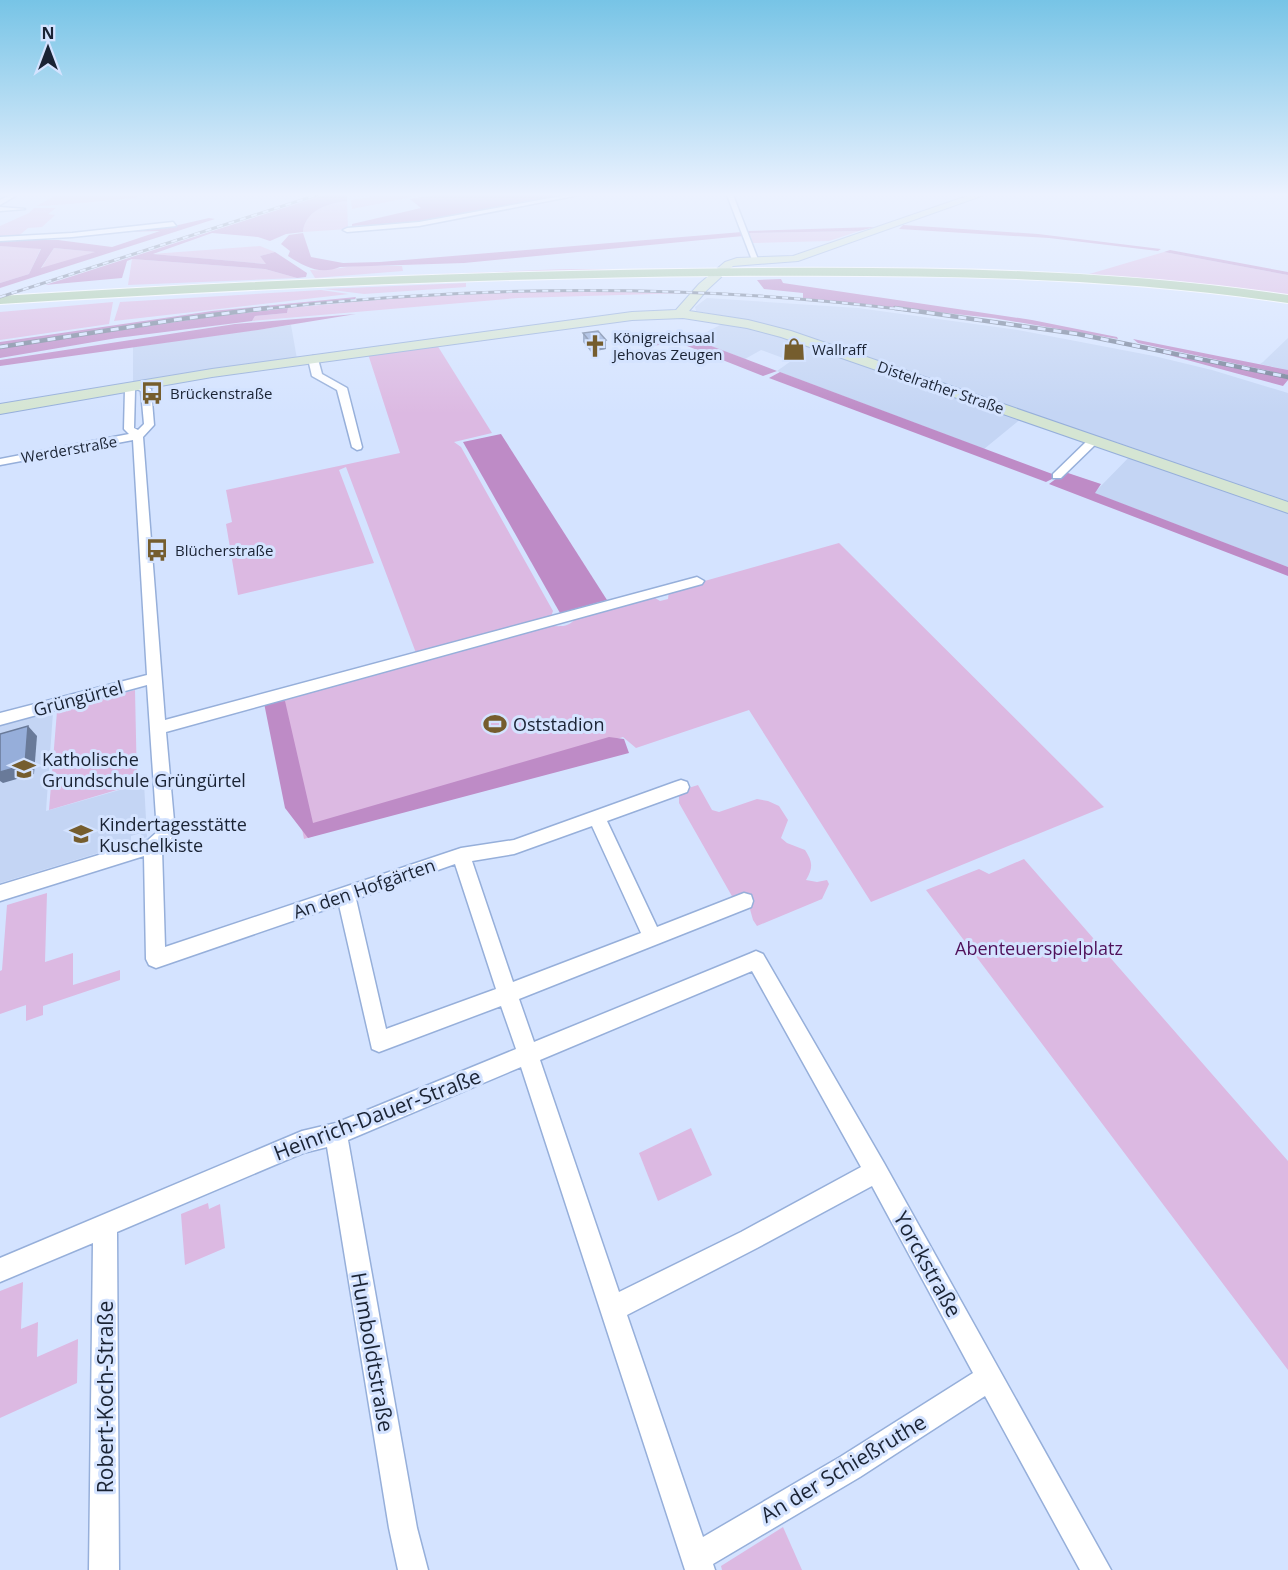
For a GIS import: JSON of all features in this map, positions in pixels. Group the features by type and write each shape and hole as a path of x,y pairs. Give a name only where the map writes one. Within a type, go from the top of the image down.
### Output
{"main road":[{"path":"2,302 259,285 494,276 718,274 1063,281 1208,292 1288,301"}],"street":[{"path":"0,408 313,359 610,319 682,314 689,301 726,268"},
{"name":"Distelrather Straße","path":"682,314 748,324 786,334 1288,508"},
{"path":"313,359 317,376 342,388 357,447"},
{"path":"0,893 158,843 166,832 156,678 144,553 138,436 149,424 146,388 137,386 130,389 129,429 138,436"},
{"name":"Werderstraße","path":"0,462 138,436"},
{"path":"1057,476 1094,440"},
{"path":"158,728 697,581"},
{"name":"Grüngürtel","path":"0,719 156,678"},
{"name":"An den Hofgärten","path":"158,843 156,959 461,855 514,847 681,787"},
{"path":"597,818 652,936"},
{"name":"An der Schießruthe","path":"461,855 698,1564 989,1378"},
{"path":"346,895 379,1042 744,901"},
{"name":"Heinrich-Dauer-Straße","path":"0,1270 302,1142 336,1134 756,960"},
{"name":"Yorckstraße","path":"756,960 876,1171 1096,1570"},
{"name":"Humboldtstraße","path":"336,1134 401,1516 413,1570"},
{"path":"612,1309 749,1240 876,1171"},
{"name":"Robert-Koch-Straße","path":"104,1570 105,1225"}],"shaded area":[{"path":"32,268 61,268 0,288 0,283 29,274"},
{"path":"97,268 125,268 122,278 45,285"},
{"path":"255,268 300,268 307,273 306,277 297,278"},
{"path":"312,268 336,268 326,270"},
{"path":"1252,268 1268,268 1288,272 1288,275"},
{"path":"781,279 783,283 1032,320 1118,339 993,318 803,298 803,293 764,289 757,280"},
{"path":"356,297 355,299 183,318 0,346 0,342 212,311"},
{"path":"707,298 858,308 1018,330 1154,356 1212,370 1288,393 1288,567 1094,493 1137,449 1028,413 984,449 777,371 791,361 761,350 745,359 693,339 724,323 730,317 696,311 695,307"},
{"path":"288,308 287,313 255,316 252,321 117,338 0,358 0,348"},
{"path":"356,314 0,366 0,360 235,324"},
{"path":"291,325 297,359 133,382 133,347"},
{"path":"686,336 777,371 763,376 677,342 653,346 650,343"},
{"path":"1288,338 1288,370 1260,364 1263,362"},
{"path":"1133,339 1288,370 1288,375 1138,343"},
{"path":"1139,347 1284,377 1288,380 1283,386"},
{"path":"780,372 1055,475 1054,478 1046,482 769,378"},
{"path":"501,434 607,600 560,613 463,442"},
{"path":"1065,472 1101,484 1095,493 1288,567 1288,576 1049,484"},
{"path":"285,701 313,823 609,737 624,739 629,753 308,838 285,808 264,703"},
{"path":"53,712 46,811 144,783 147,837 142,839 141,833 131,836 131,843 0,883 0,726"}],"green space":[{"path":"0,268 32,268 29,274 0,283"},
{"path":"131,268 255,268 297,278 128,285"},
{"path":"402,268 403,271 315,278 310,270"},
{"path":"1109,268 1252,268 1288,275 1288,297 1086,275"},
{"path":"564,269 698,269 311,281 311,279"},
{"path":"466,283 466,287 364,294 324,289"},
{"path":"321,290 349,294 114,321 120,302"},
{"path":"543,291 688,293 518,298 252,321 255,316 287,313 288,308 398,298"},
{"path":"113,302 109,324 0,340 0,312"},
{"path":"437,345 492,433 454,442 461,447 553,611 550,619 416,653 346,467 339,470 374,563 238,595 226,524 232,522 226,490 400,453 368,354"},
{"name":"Oststadion","path":"839,543 1104,807 871,902 749,710 636,748 623,737 304,839 277,701 549,626 567,625 576,618 652,596 660,601 668,599 669,591"},
{"path":"135,690 137,784 49,810 57,711"},
{"path":"698,785 712,810 719,812 757,799 779,806 788,820 781,838 805,850 810,858 811,868 806,880 817,882 827,880 829,884 822,899 757,926 748,902 733,898 679,803 679,791"},
{"name":"Abenteuerspielplatz","path":"1024,859 1288,1161 1288,1370 926,890 979,869 989,874"},
{"path":"47,893 45,962 73,953 73,985 120,970 120,980 43,1006 43,1015 26,1021 26,1005 0,1014 0,971 2,970 7,905"},
{"path":"691,1128 712,1175 658,1201 639,1153"},
{"path":"208,1203 209,1209 220,1204 225,1248 185,1265 181,1214"},
{"path":"23,1282 21,1329 38,1322 37,1357 78,1339 77,1383 0,1418 0,1291"},
{"path":"783,1527 802,1570 722,1570 721,1566"}],"building":[{"path":"598,331 606,340 591,343 583,333"},
{"path":"28,726 25,765 0,772 0,734"}],"railway":[{"path":"0,297 89,268"},
{"path":"255,310 418,296 581,290 745,295 907,310"},
{"path":"0,347 268,308"},
{"path":"895,308 1078,334 1288,377"}],"place":[{"name":"Königreichsaal Jehovas Zeugen","path":"595,346"},
{"name":"Wallraff","path":"794,349"},
{"name":"Brückenstraße","path":"152,393"},
{"name":"Blücherstraße","path":"157,550"},
{"name":"Oststadion","path":"495,724"},
{"name":"Katholische Grundschule Grüngürtel","path":"24,769"},
{"name":"Kindertagesstätte Kuschelkiste","path":"81,834"}]}
